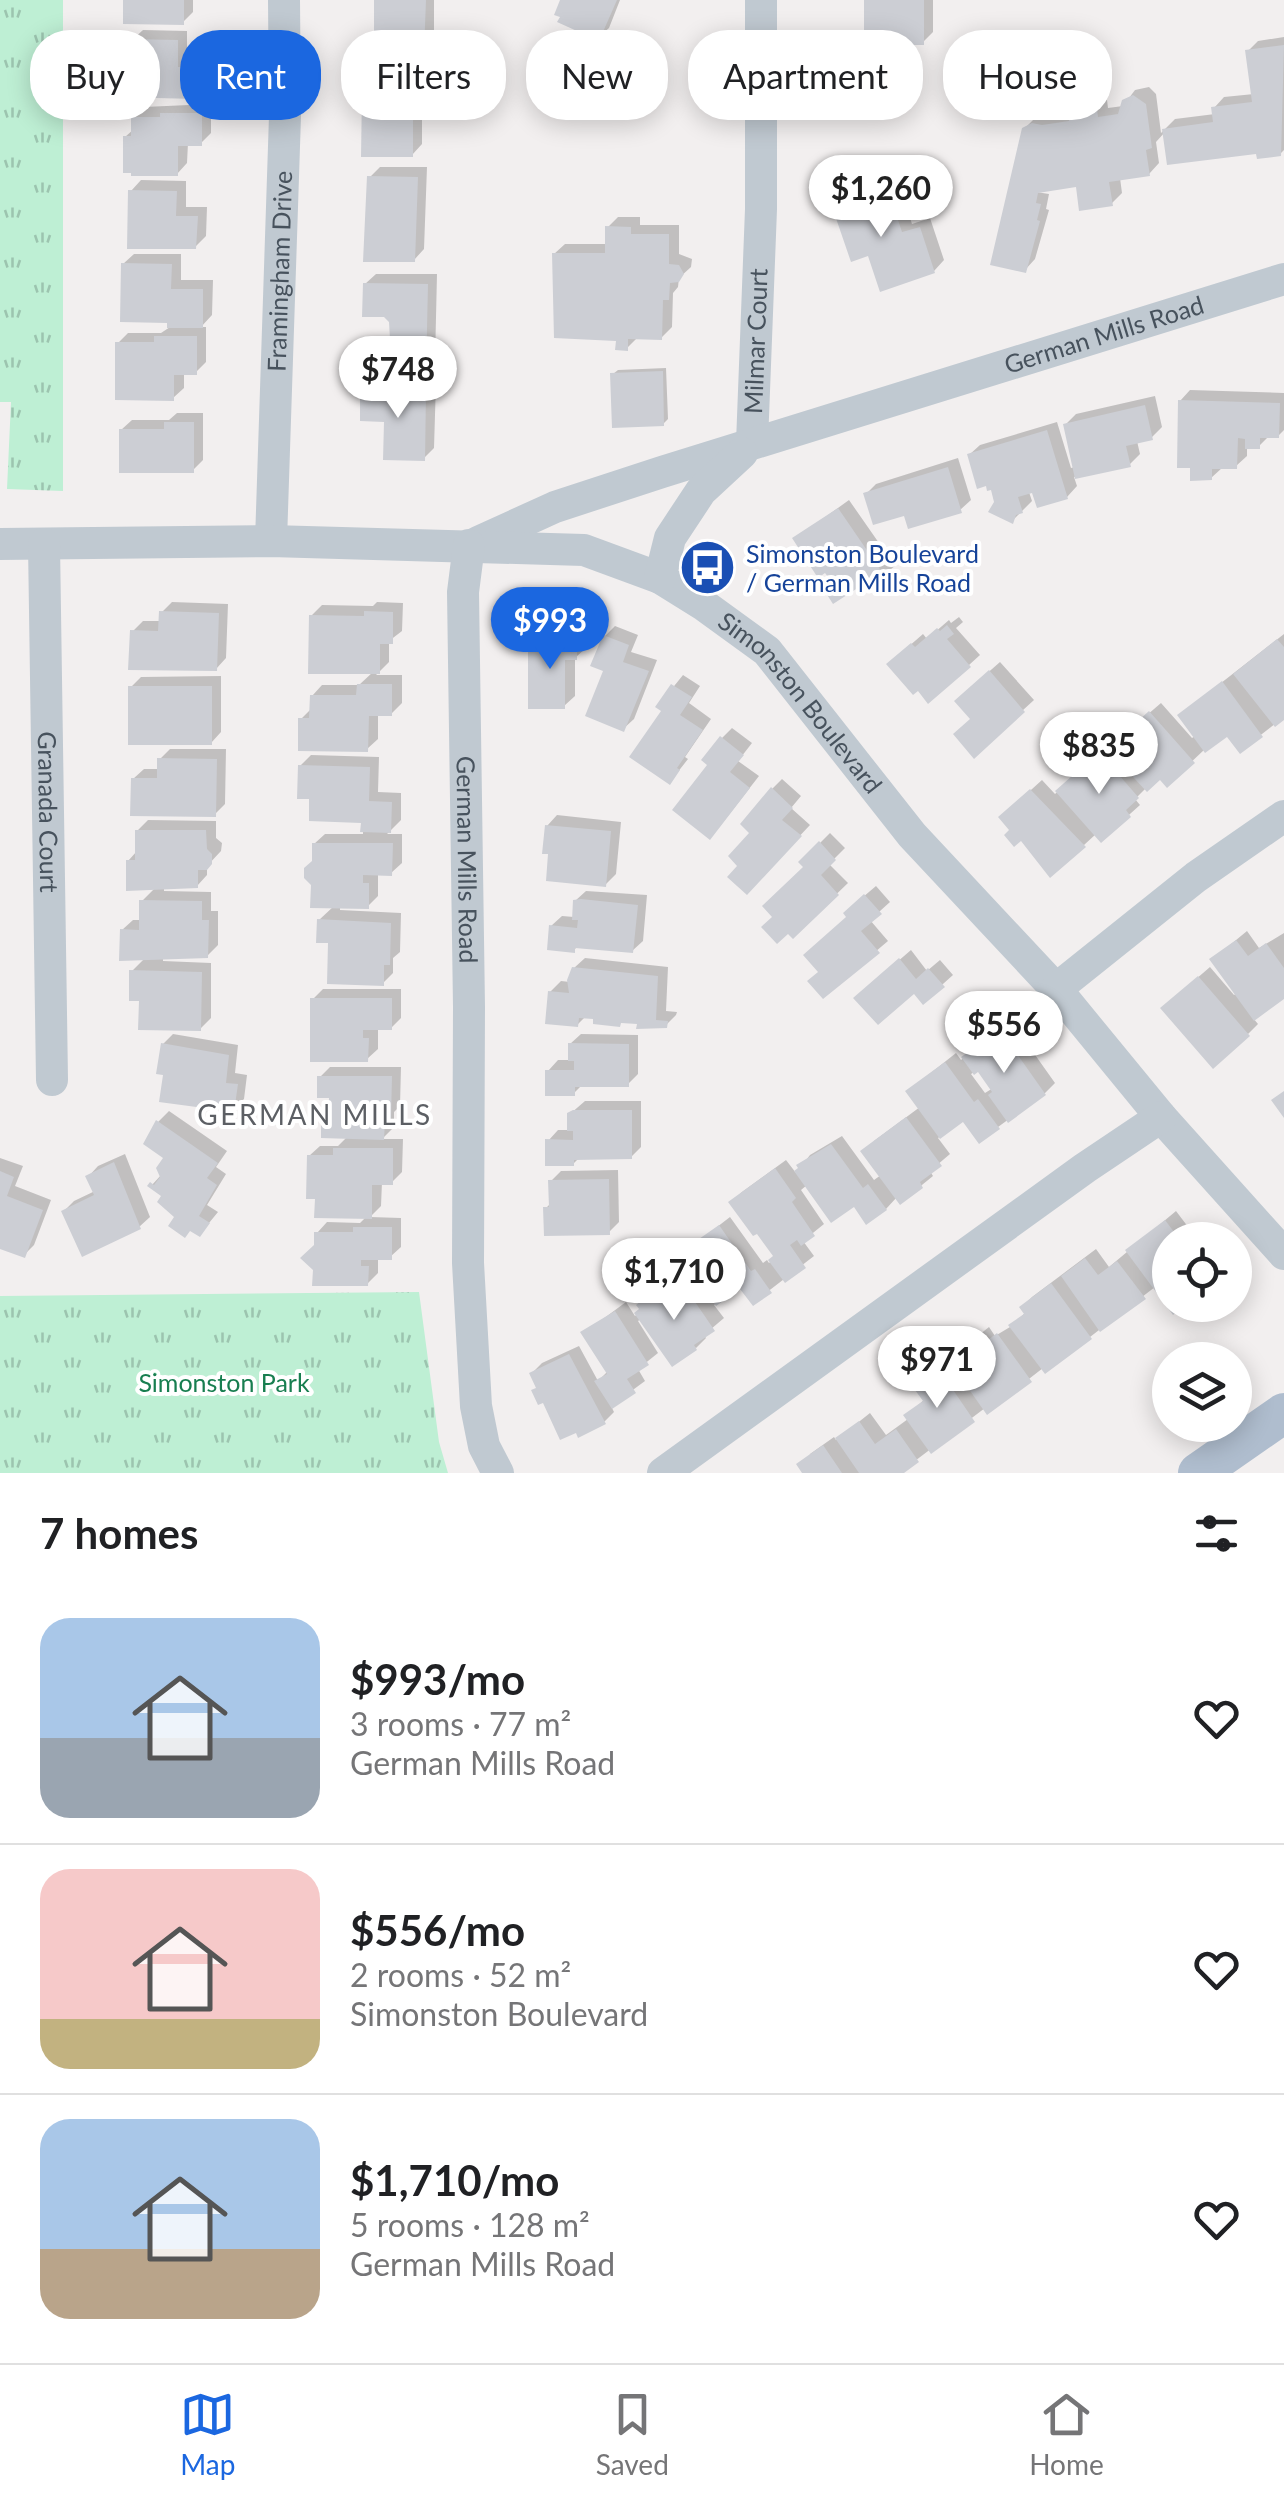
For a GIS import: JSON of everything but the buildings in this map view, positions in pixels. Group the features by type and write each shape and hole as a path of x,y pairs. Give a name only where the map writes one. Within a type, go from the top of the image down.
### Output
{"main road":[{"path":"1198,1473 1284,1413"}],"street":[{"name":"Framingham Drive","path":"271,541 285,116 284,0"},
{"name":"Milmar Court","path":"752,443 761,209 760,0"},
{"name":"German Mills Road","path":"498,1473 484,1446 476,1406 468,1263 470,1007 462,592 469,546 555,507 1284,279"},
{"name":"German Mills Road","path":"660,578 670,538 701,492 752,443"},
{"name":"Simonston Boulevard","path":"0,544 271,541 584,550 660,578 767,651 912,835 1056,988 1161,1116 1284,1254"},
{"name":"Granada Court","path":"44,544 52,1080"},
{"path":"1056,988 1196,877 1284,816"},
{"path":"663,1473 1161,1116"}],"green space":[{"path":"0,0 63,0 63,30 30,30 30,120 63,120 63,491 7,489 11,402 0,402"},
{"name":"Simonston Park","path":"419,1292 439,1442 448,1473 0,1473 0,1296"}],"place":[{"name":"Simonston Boulevard / German Mills Road","path":"707,568"}],"district":[{"name":"GERMAN MILLS","path":"315,1115"}]}
